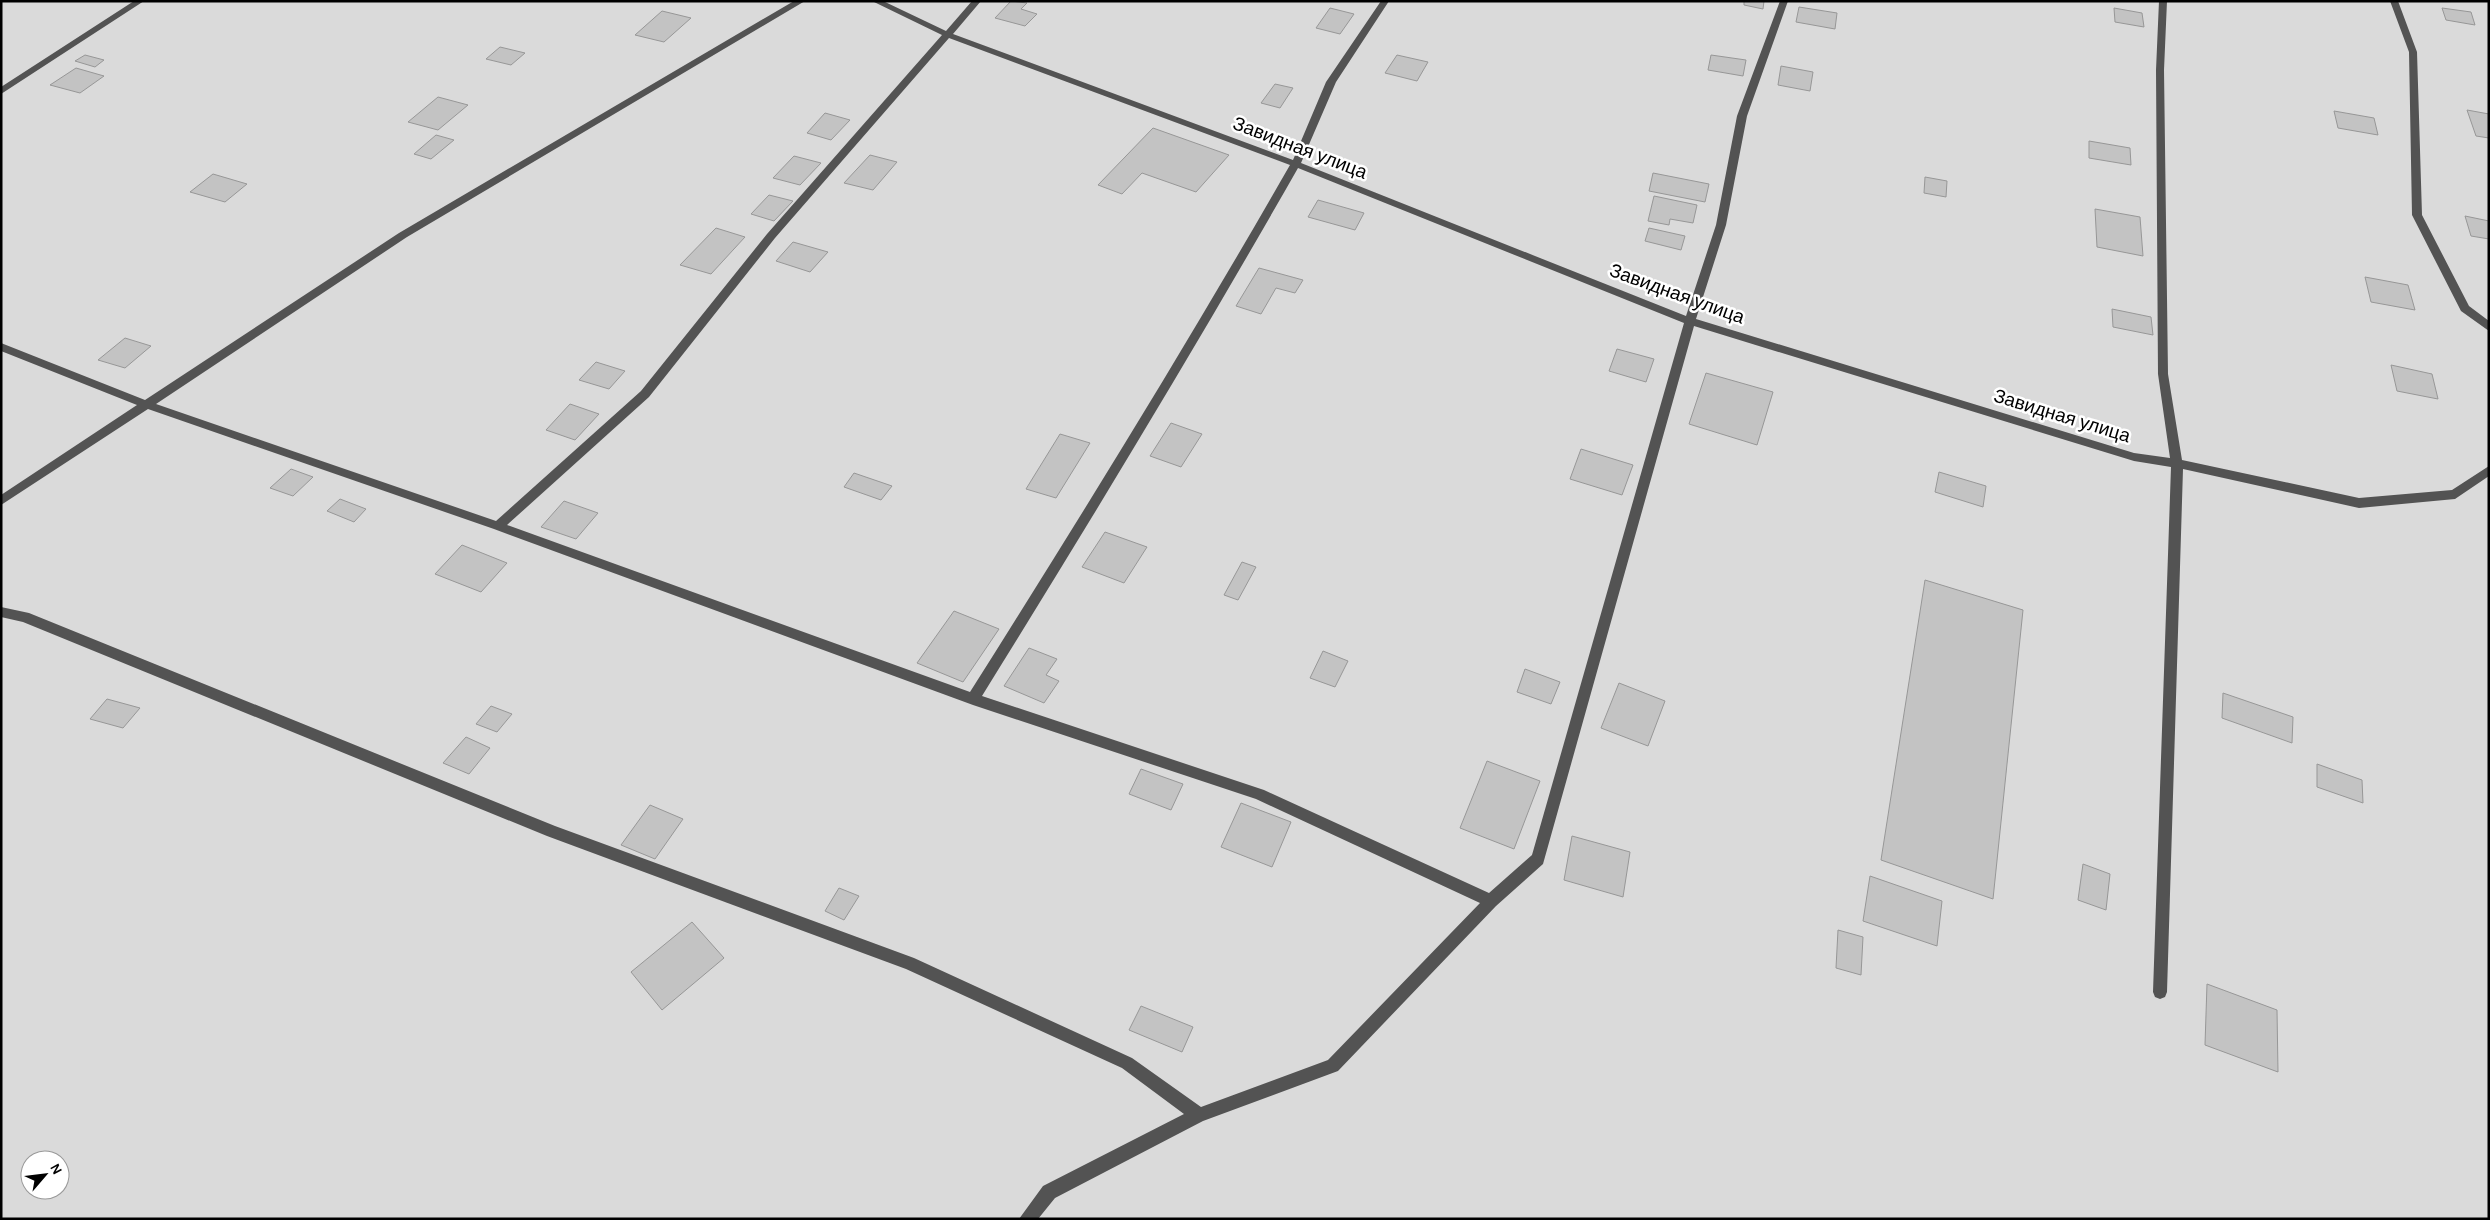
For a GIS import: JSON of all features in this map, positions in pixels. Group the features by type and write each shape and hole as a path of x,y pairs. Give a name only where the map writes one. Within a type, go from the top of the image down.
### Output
{"lane":[{"path":"1,91 140,1"},
{"path":"1,501 404,235 801,1"},
{"name":"Завидная улица","path":"876,1 948,35 1296,164 1690,321 2134,457 2177,463 2359,503 2455,494 2489,470"},
{"path":"498,526 645,394 771,236 977,1"},
{"path":"973,699 1099,498 1296,164 1331,82 1385,1"},
{"path":"1027,1219 1049,1192 1199,1116 1333,1066 1491,901 1538,859 1690,321 1721,225 1742,116 1784,1"},
{"path":"2160,992 2177,463 2163,374 2160,70 2163,1"},
{"path":"2394,1 2414,52 2417,215 2465,308 2489,327"},
{"path":"1,347 147,406 498,526 973,699 1259,794 1491,901"},
{"path":"1,612 25,617 552,831 909,963 1127,1063 1199,1116"}],"shaded area":[{"path":"1,1 2489,1 2488,1219 1,1219"}],"building":[{"path":"1011,1 1027,3 1021,9 1037,14 1025,26 995,18"},
{"path":"1744,1 1764,1 1763,9 1744,5"},
{"path":"1799,7 1837,13 1835,29 1796,22"},
{"path":"1330,8 1354,14 1340,34 1316,28"},
{"path":"2114,8 2142,13 2144,27 2115,22"},
{"path":"2442,8 2471,12 2475,25 2446,20"},
{"path":"662,11 691,18 664,42 635,35"},
{"path":"500,47 525,53 511,65 486,59"},
{"path":"85,55 104,60 95,67 75,61"},
{"path":"1397,55 1428,62 1417,81 1385,73"},
{"path":"1711,55 1746,60 1743,76 1708,70"},
{"path":"1781,66 1813,72 1810,91 1778,85"},
{"path":"76,68 104,76 80,93 50,85"},
{"path":"1275,84 1293,88 1280,108 1261,103"},
{"path":"438,97 468,105 438,130 408,122"},
{"path":"2467,110 2489,114 2489,138 2476,136"},
{"path":"2334,111 2374,118 2378,135 2338,128"},
{"path":"825,113 850,120 831,140 807,133"},
{"path":"1153,128 1229,155 1196,192 1142,173 1122,194 1098,185"},
{"path":"436,135 454,140 431,159 414,154"},
{"path":"2089,141 2130,148 2131,165 2089,158"},
{"path":"870,155 897,162 873,190 844,183"},
{"path":"794,156 821,163 800,185 773,178"},
{"path":"1653,173 1709,184 1705,202 1649,191"},
{"path":"213,174 247,184 225,202 190,192"},
{"path":"1925,177 1947,181 1946,197 1924,193"},
{"path":"769,195 793,201 774,221 751,214"},
{"path":"1654,196 1697,205 1693,223 1670,219 1669,225 1648,221"},
{"path":"1318,200 1364,213 1355,230 1308,217"},
{"path":"2095,209 2140,217 2143,256 2097,247"},
{"path":"2465,216 2489,221 2489,239 2471,236"},
{"path":"716,228 745,237 711,274 680,265"},
{"path":"1649,228 1685,236 1681,250 1645,241"},
{"path":"793,242 828,252 810,272 776,261"},
{"path":"1259,268 1303,280 1295,293 1276,288 1261,314 1236,306"},
{"path":"2365,277 2408,285 2415,310 2371,302"},
{"path":"2112,309 2151,317 2153,335 2113,327"},
{"path":"125,338 151,346 125,368 98,360"},
{"path":"1617,349 1654,359 1646,382 1609,371"},
{"path":"596,362 625,371 609,389 579,380"},
{"path":"2391,365 2432,374 2438,399 2397,391"},
{"path":"1706,373 1773,392 1757,445 1689,424"},
{"path":"570,404 599,414 575,440 546,430"},
{"path":"1171,423 1202,434 1181,467 1150,456"},
{"path":"1060,434 1090,443 1056,498 1026,489"},
{"path":"1581,449 1633,465 1622,495 1570,479"},
{"path":"291,469 313,477 293,496 270,488"},
{"path":"1939,472 1986,486 1983,507 1935,492"},
{"path":"854,473 892,486 881,500 844,487"},
{"path":"340,499 366,509 354,522 327,511"},
{"path":"564,501 598,513 576,539 541,527"},
{"path":"1105,532 1147,547 1124,583 1082,567"},
{"path":"462,545 507,563 481,592 435,574"},
{"path":"1242,562 1256,567 1238,600 1224,595"},
{"path":"1925,580 2023,610 1993,899 1881,860"},
{"path":"954,611 999,629 963,682 917,663"},
{"path":"1029,648 1057,659 1046,675 1059,681 1044,703 1004,686"},
{"path":"1323,651 1348,661 1335,687 1310,678"},
{"path":"1525,669 1560,682 1551,704 1517,692"},
{"path":"1619,683 1665,701 1648,746 1601,728"},
{"path":"2223,693 2293,717 2292,743 2222,718"},
{"path":"107,699 140,708 123,728 90,719"},
{"path":"491,706 512,714 497,732 476,724"},
{"path":"466,737 490,748 469,774 443,763"},
{"path":"1487,761 1540,781 1514,849 1460,828"},
{"path":"2317,764 2362,780 2363,803 2317,787"},
{"path":"1141,769 1183,784 1171,810 1129,794"},
{"path":"1241,803 1291,822 1272,867 1221,847"},
{"path":"650,805 683,819 655,859 621,845"},
{"path":"1572,836 1630,852 1623,897 1564,880"},
{"path":"2083,864 2110,874 2106,910 2078,900"},
{"path":"1870,876 1942,901 1937,946 1863,921"},
{"path":"839,888 859,896 844,920 825,911"},
{"path":"692,922 724,958 662,1010 631,972"},
{"path":"1838,930 1863,937 1861,975 1836,968"},
{"path":"2207,984 2277,1010 2278,1072 2205,1045"},
{"path":"1141,1006 1193,1027 1182,1052 1129,1030"}]}
